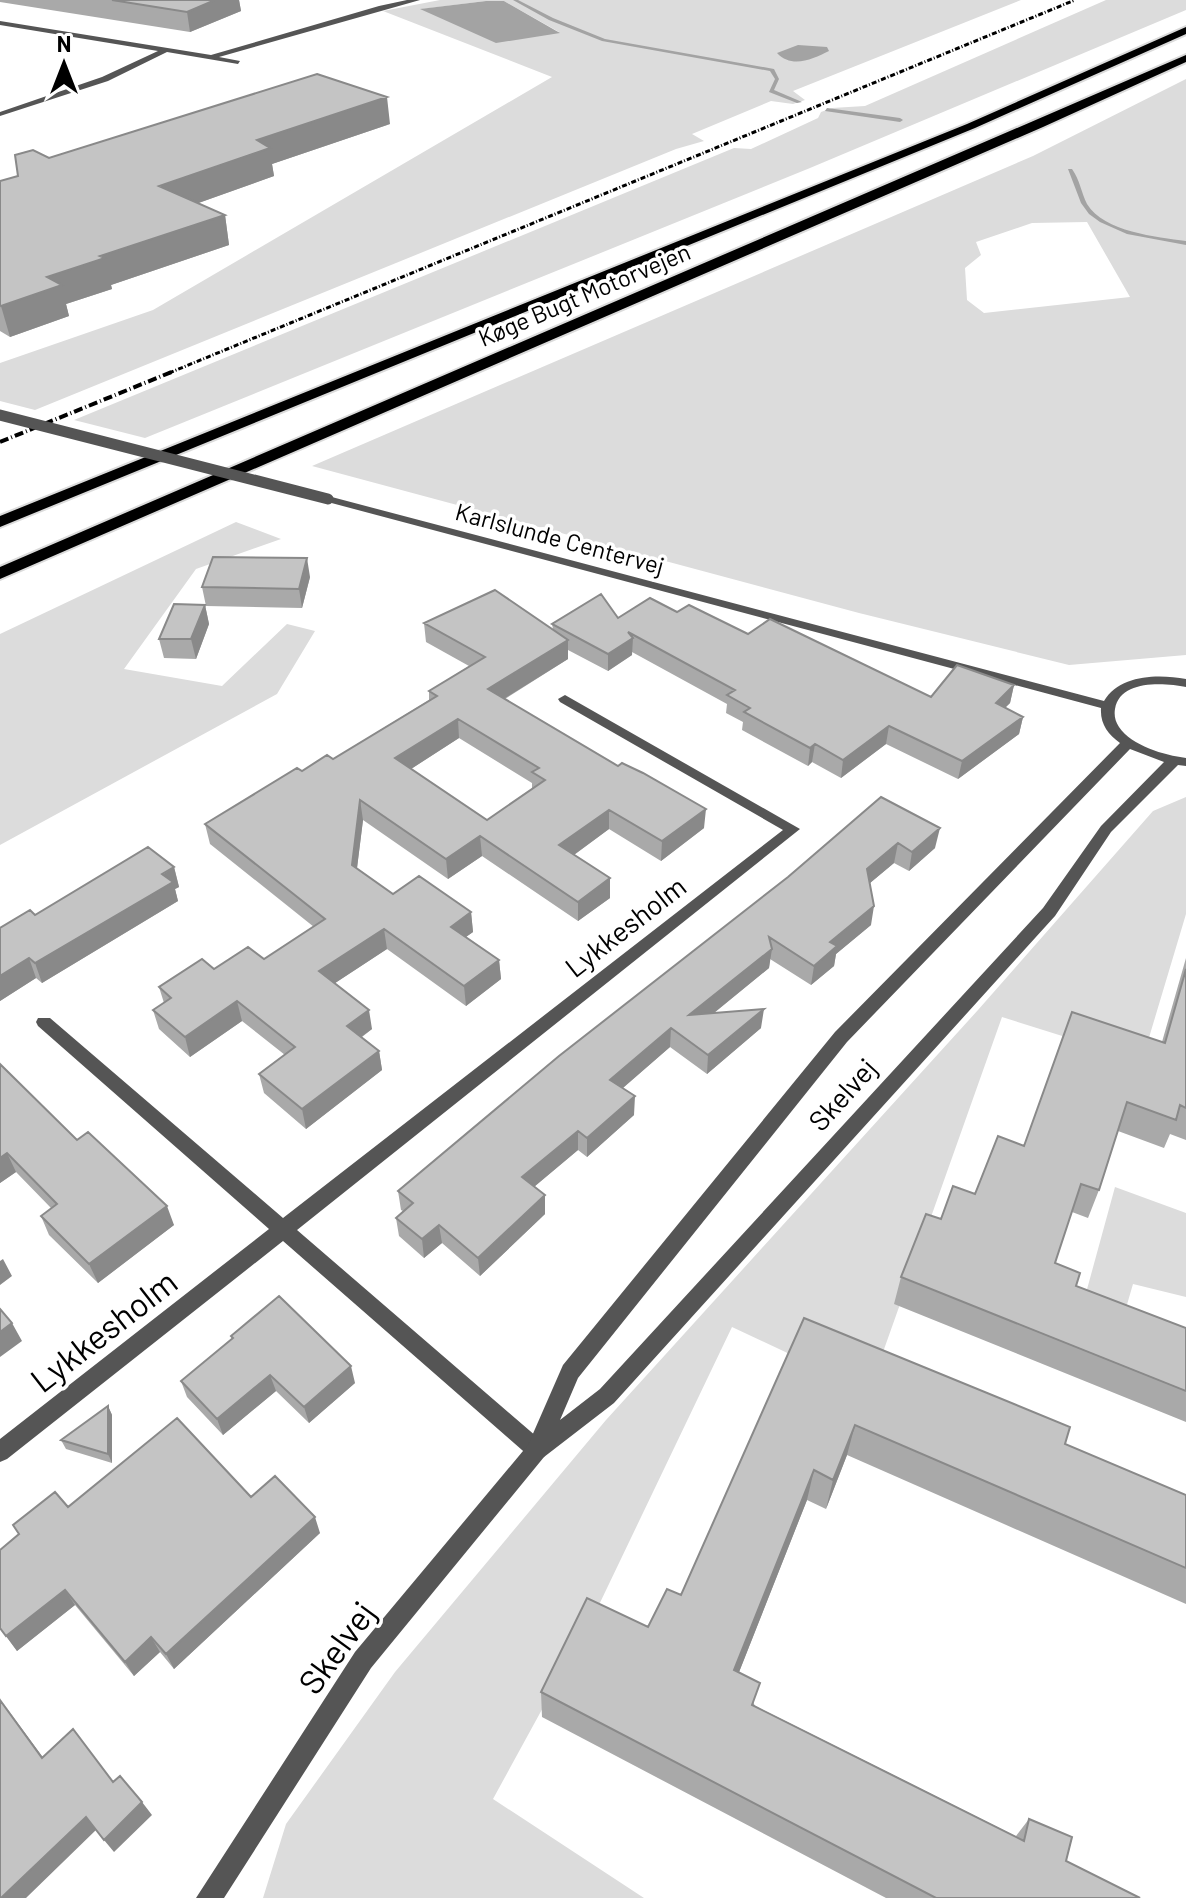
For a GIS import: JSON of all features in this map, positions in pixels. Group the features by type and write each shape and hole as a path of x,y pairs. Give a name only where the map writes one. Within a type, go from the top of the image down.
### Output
{"highway":[{"name":"Køge Bugt Motorvejen","path":"0,522 971,126 1186,30"},
{"name":"Køge Bugt Motorvejen","path":"0,574 366,411 1028,130 1186,58"}],"street":[{"path":"211,57 381,7 417,0"},
{"path":"0,23 238,62"},
{"path":"0,114 105,79 166,50"},
{"name":"Karlslunde Centervej","path":"0,415 1108,706"},
{"path":"1179,762 1149,755 1128,743 1114,729 1108,717 1108,706 1118,691 1145,681 1186,683"},
{"name":"Lykkesholm","path":"0,1452 793,829 565,699"},
{"name":"Skelvej","path":"537,1450 570,1372 841,1037 1128,743"},
{"name":"Skelvej","path":"209,1898 363,1660 537,1450 607,1396 1049,912 1106,829 1179,762"},
{"path":"44,1022 537,1450"}],"shaded area":[{"path":"440,0 1021,0 793,91 805,100 793,104 771,101 692,134 704,141 676,149 35,410 0,401 0,363 153,310 552,77 383,11","holes":["486,1 504,1 559,32 422,9"]},
{"path":"1106,0 1186,0 1186,10 810,168 145,438 74,420 734,148 751,149 818,118 821,112 832,108 865,106"},
{"path":"504,1 560,33 496,43 420,9"},
{"path":"798,45 827,47 829,51 796,62 777,53"},
{"path":"1186,79 1186,655 1069,665 859,613 312,466 1033,156","holes":["1087,222 1130,297 984,313 967,300 965,268 981,255 976,242 1032,223"]},
{"path":"236,522 281,539 196,569 124,669 222,686 287,624 315,631 277,694 0,845 0,634"},
{"path":"1186,797 1186,914 1142,1061 1002,1017 877,1369 796,1357 732,1327 597,1609 493,1799 644,1898 263,1898 286,1824 395,1672 606,1420 978,1010 1153,811"},
{"path":"1115,1187 1186,1213 1186,1297 1133,1284 1126,1308 1086,1293"}],"building":[{"path":"112,0 215,0 187,12"},
{"path":"317,74 387,97 257,140 270,148 159,186 225,215 47,277 62,285 0,305 0,181 18,176 15,155 33,150 49,158"},
{"path":"213,557 307,558 299,589 202,587"},
{"path":"495,590 568,640 488,689 618,766 622,763 643,773 706,809 662,841 609,810 559,845 610,878 578,902 480,836 446,859 360,800 352,865 393,894 419,876 471,912 451,927 499,960 464,986 384,929 319,971 369,1010 347,1026 379,1051 302,1109 259,1074 295,1047 237,1001 185,1037 153,1010 171,998 159,987 202,959 214,969 248,947 264,959 325,919 205,824 297,768 302,771 327,755 333,759 437,696 429,691 485,657 424,623","holes":["458,719 539,768 532,772 545,780 487,820 395,758"]},
{"path":"601,594 618,618 650,598 677,612 689,605 748,634 770,619 931,697 957,665 1014,685 996,703 1023,717 962,761 889,726 843,760 815,744 810,748 744,712 750,708 727,695 735,690 628,632 633,638 608,654 552,624"},
{"path":"174,604 205,605 191,639 159,639"},
{"path":"881,797 940,828 912,852 898,843 867,869 874,906 830,942 837,946 814,966 769,937 772,949 689,1015 764,1009 708,1055 671,1028 610,1080 635,1096 587,1138 578,1131 522,1177 545,1195 478,1258 439,1225 422,1239 396,1218 413,1203 398,1191 559,1056 788,877"},
{"path":"148,847 174,867 162,874 173,882 35,963 29,958 0,976 0,928 30,910 35,915"},
{"path":"1186,969 1186,1108 1180,1105 1176,1120 1127,1102 1099,1190 1081,1184 1055,1263 1080,1273 1076,1286 1186,1328 1186,1391 901,1277 926,1214 941,1219 953,1186 975,1194 998,1136 1024,1146 1072,1012 1165,1043"},
{"path":"0,1064 77,1140 88,1132 167,1206 89,1264 41,1216 57,1204 7,1153 0,1158"},
{"path":"279,1296 351,1366 304,1407 270,1375 217,1419 181,1381"},
{"path":"0,1309 12,1323 0,1332"},
{"path":"804,1318 1070,1427 1065,1444 1186,1495 1186,1568 855,1425 833,1480 814,1470 734,1670 760,1683 752,1705 1024,1841 1029,1819 1072,1837 1066,1861 1140,1898 936,1898 541,1692 587,1598 648,1627 667,1589 681,1595"},
{"path":"108,1406 108,1454 61,1440"},
{"path":"177,1418 251,1497 275,1476 315,1517 166,1654 151,1637 125,1662 65,1590 6,1636 0,1628 0,1550 19,1534 13,1525 55,1492 68,1507"},
{"path":"0,1700 42,1758 73,1729 113,1782 120,1776 142,1802 104,1840 86,1817 1,1898 0,1898"}],"waterway":[{"path":"515,0 551,19 604,40 772,70 777,79 771,91 799,102"},
{"path":"827,110 900,120"},
{"path":"1070,170 1084,203 1102,221 1129,232 1186,243"}],"railway":[{"path":"169,373 1075,0"},
{"path":"0,442 174,371"}]}
